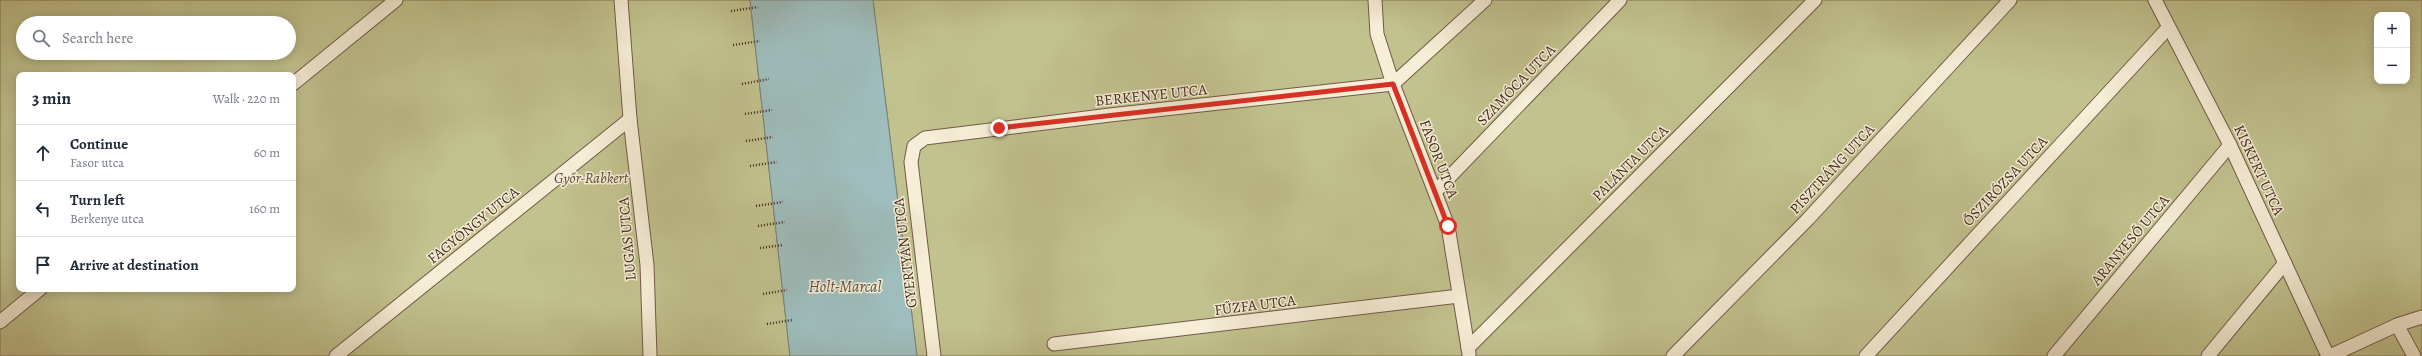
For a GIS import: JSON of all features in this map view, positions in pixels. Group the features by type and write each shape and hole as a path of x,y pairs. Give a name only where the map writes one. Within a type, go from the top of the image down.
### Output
{"street":[{"path":"296,82 396,0"},
{"name":"LUGAS UTCA","path":"621,0 630,119 647,265 650,356"},
{"name":"FASOR UTCA","path":"1375,0 1377,34 1393,84 1448,226 1468,352"},
{"path":"1393,84 1485,0"},
{"name":"SZAMÓCA UTCA","path":"1435,192 1620,0"},
{"name":"PALÁNTA UTCA","path":"1468,352 1815,0"},
{"name":"PISZTRÁNG UTCA","path":"1673,356 1808,219 2010,0"},
{"name":"KISKERT UTCA","path":"2155,0 2168,28 2230,145 2329,356"},
{"name":"ŐSZIRÓZSA UTCA","path":"1866,356 2168,28"},
{"name":"BERKENYE UTCA","path":"914,146 925,138 999,128 1393,84"},
{"name":"FAGYÖNGY UTCA","path":"336,356 630,119"},
{"name":"ARANYESŐ UTCA","path":"2054,356 2230,145"},
{"name":"GYERTYÁN UTCA","path":"914,146 910,162 934,356"},
{"path":"2208,356 2285,263"},
{"path":"0,322 36,292"},
{"name":"FŰZFA UTCA","path":"1054,344 1459,296"},
{"path":"2329,356 2397,325 2422,317"},
{"path":"2397,325 2414,356"}],"path":[{"path":"731,11 758,7"},
{"path":"733,45 760,41"},
{"path":"742,84 769,79"},
{"path":"745,114 772,110"},
{"path":"746,141 773,137"},
{"path":"750,166 778,162"},
{"path":"756,206 783,202"},
{"path":"758,226 785,222"},
{"path":"760,248 784,245"},
{"path":"763,294 787,290"},
{"path":"767,324 792,320"}],"green space":[{"name":"Győr-Rabkert","path":"0,0 750,0 790,356 0,356"},
{"path":"873,0 2422,0 2422,356 917,356"}],"water":[{"name":"Holt-Marcal","path":"750,0 873,0 917,356 790,356"}],"route":[{"path":"999,128 1261,100 1393,84 1448,226"}]}
